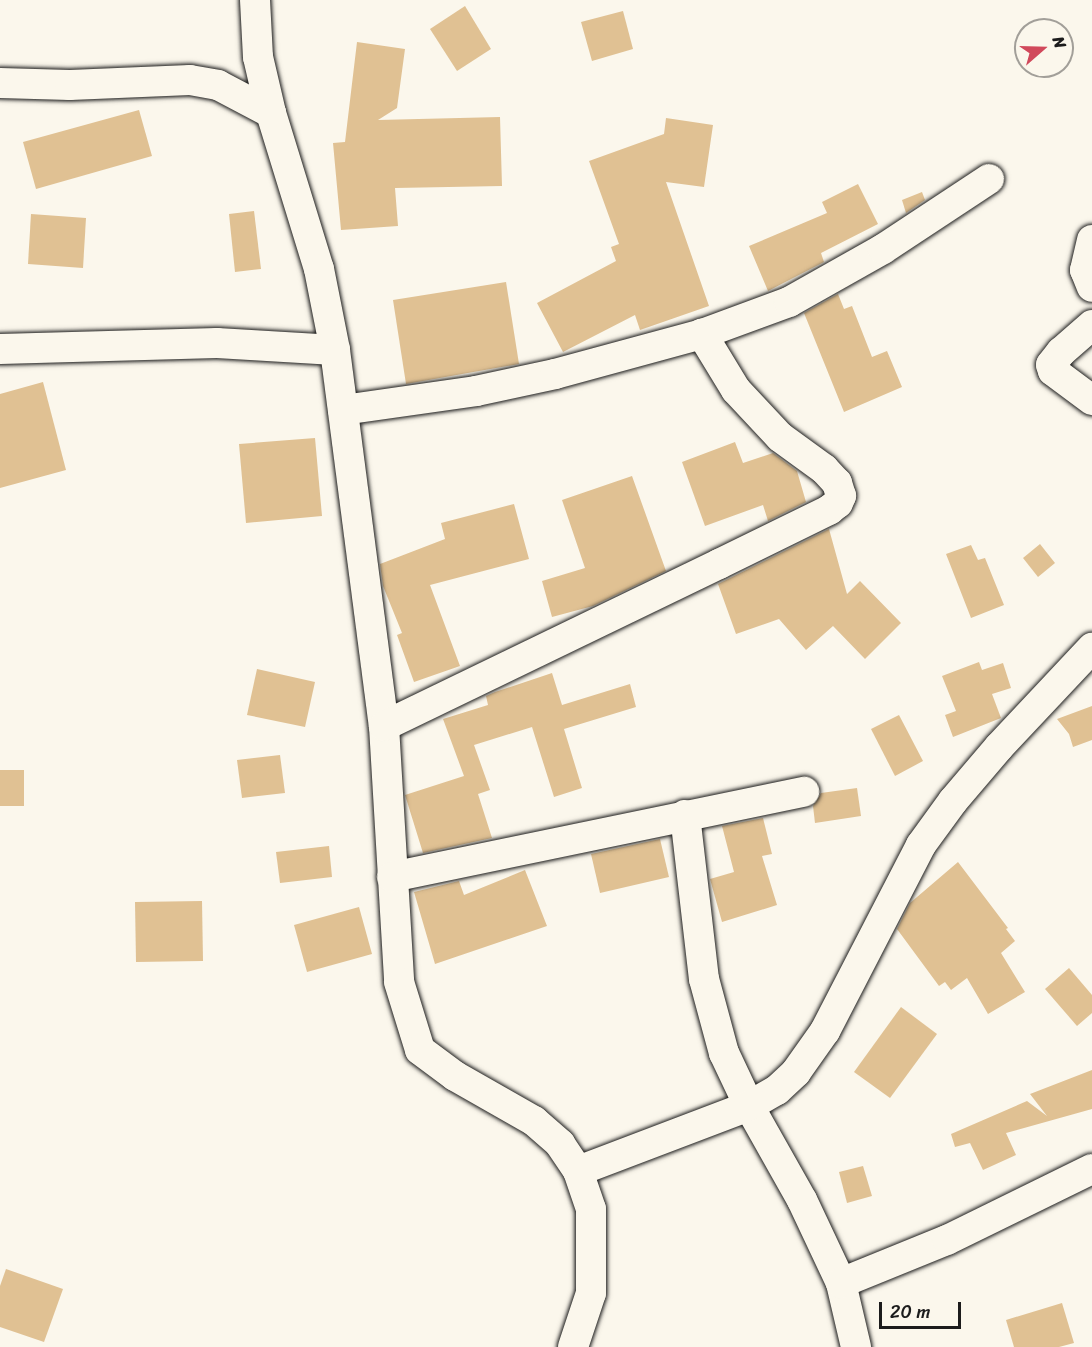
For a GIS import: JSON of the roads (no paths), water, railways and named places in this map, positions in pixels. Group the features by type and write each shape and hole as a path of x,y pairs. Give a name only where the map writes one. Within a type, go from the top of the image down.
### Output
{"street":[{"path":"255,0 258,57 271,113 319,269 335,350 384,726 399,982 420,1050 455,1076 534,1120 560,1144 578,1171 591,1209 591,1293 573,1347"},
{"path":"0,82 70,85 190,80 218,85 271,113"},
{"path":"343,410 499,386 555,374 702,334 789,302 884,249 989,179"},
{"path":"1092,240 1085,270 1092,287"},
{"path":"1092,325 1061,352 1051,365 1053,372 1092,400"},
{"path":"384,726 739,555 829,510 838,503 841,496 837,483 824,469 780,437 736,390 702,334"},
{"path":"0,349 217,343 335,350"},
{"path":"578,1171 748,1106 777,1090 796,1072 825,1031 921,845 953,801 1058,681 1092,648"},
{"path":"392,877 804,792"},
{"path":"686,815 704,979 724,1053 748,1106 801,1200 841,1283 856,1347"},
{"path":"841,1283 947,1240 1092,1169"}]}
